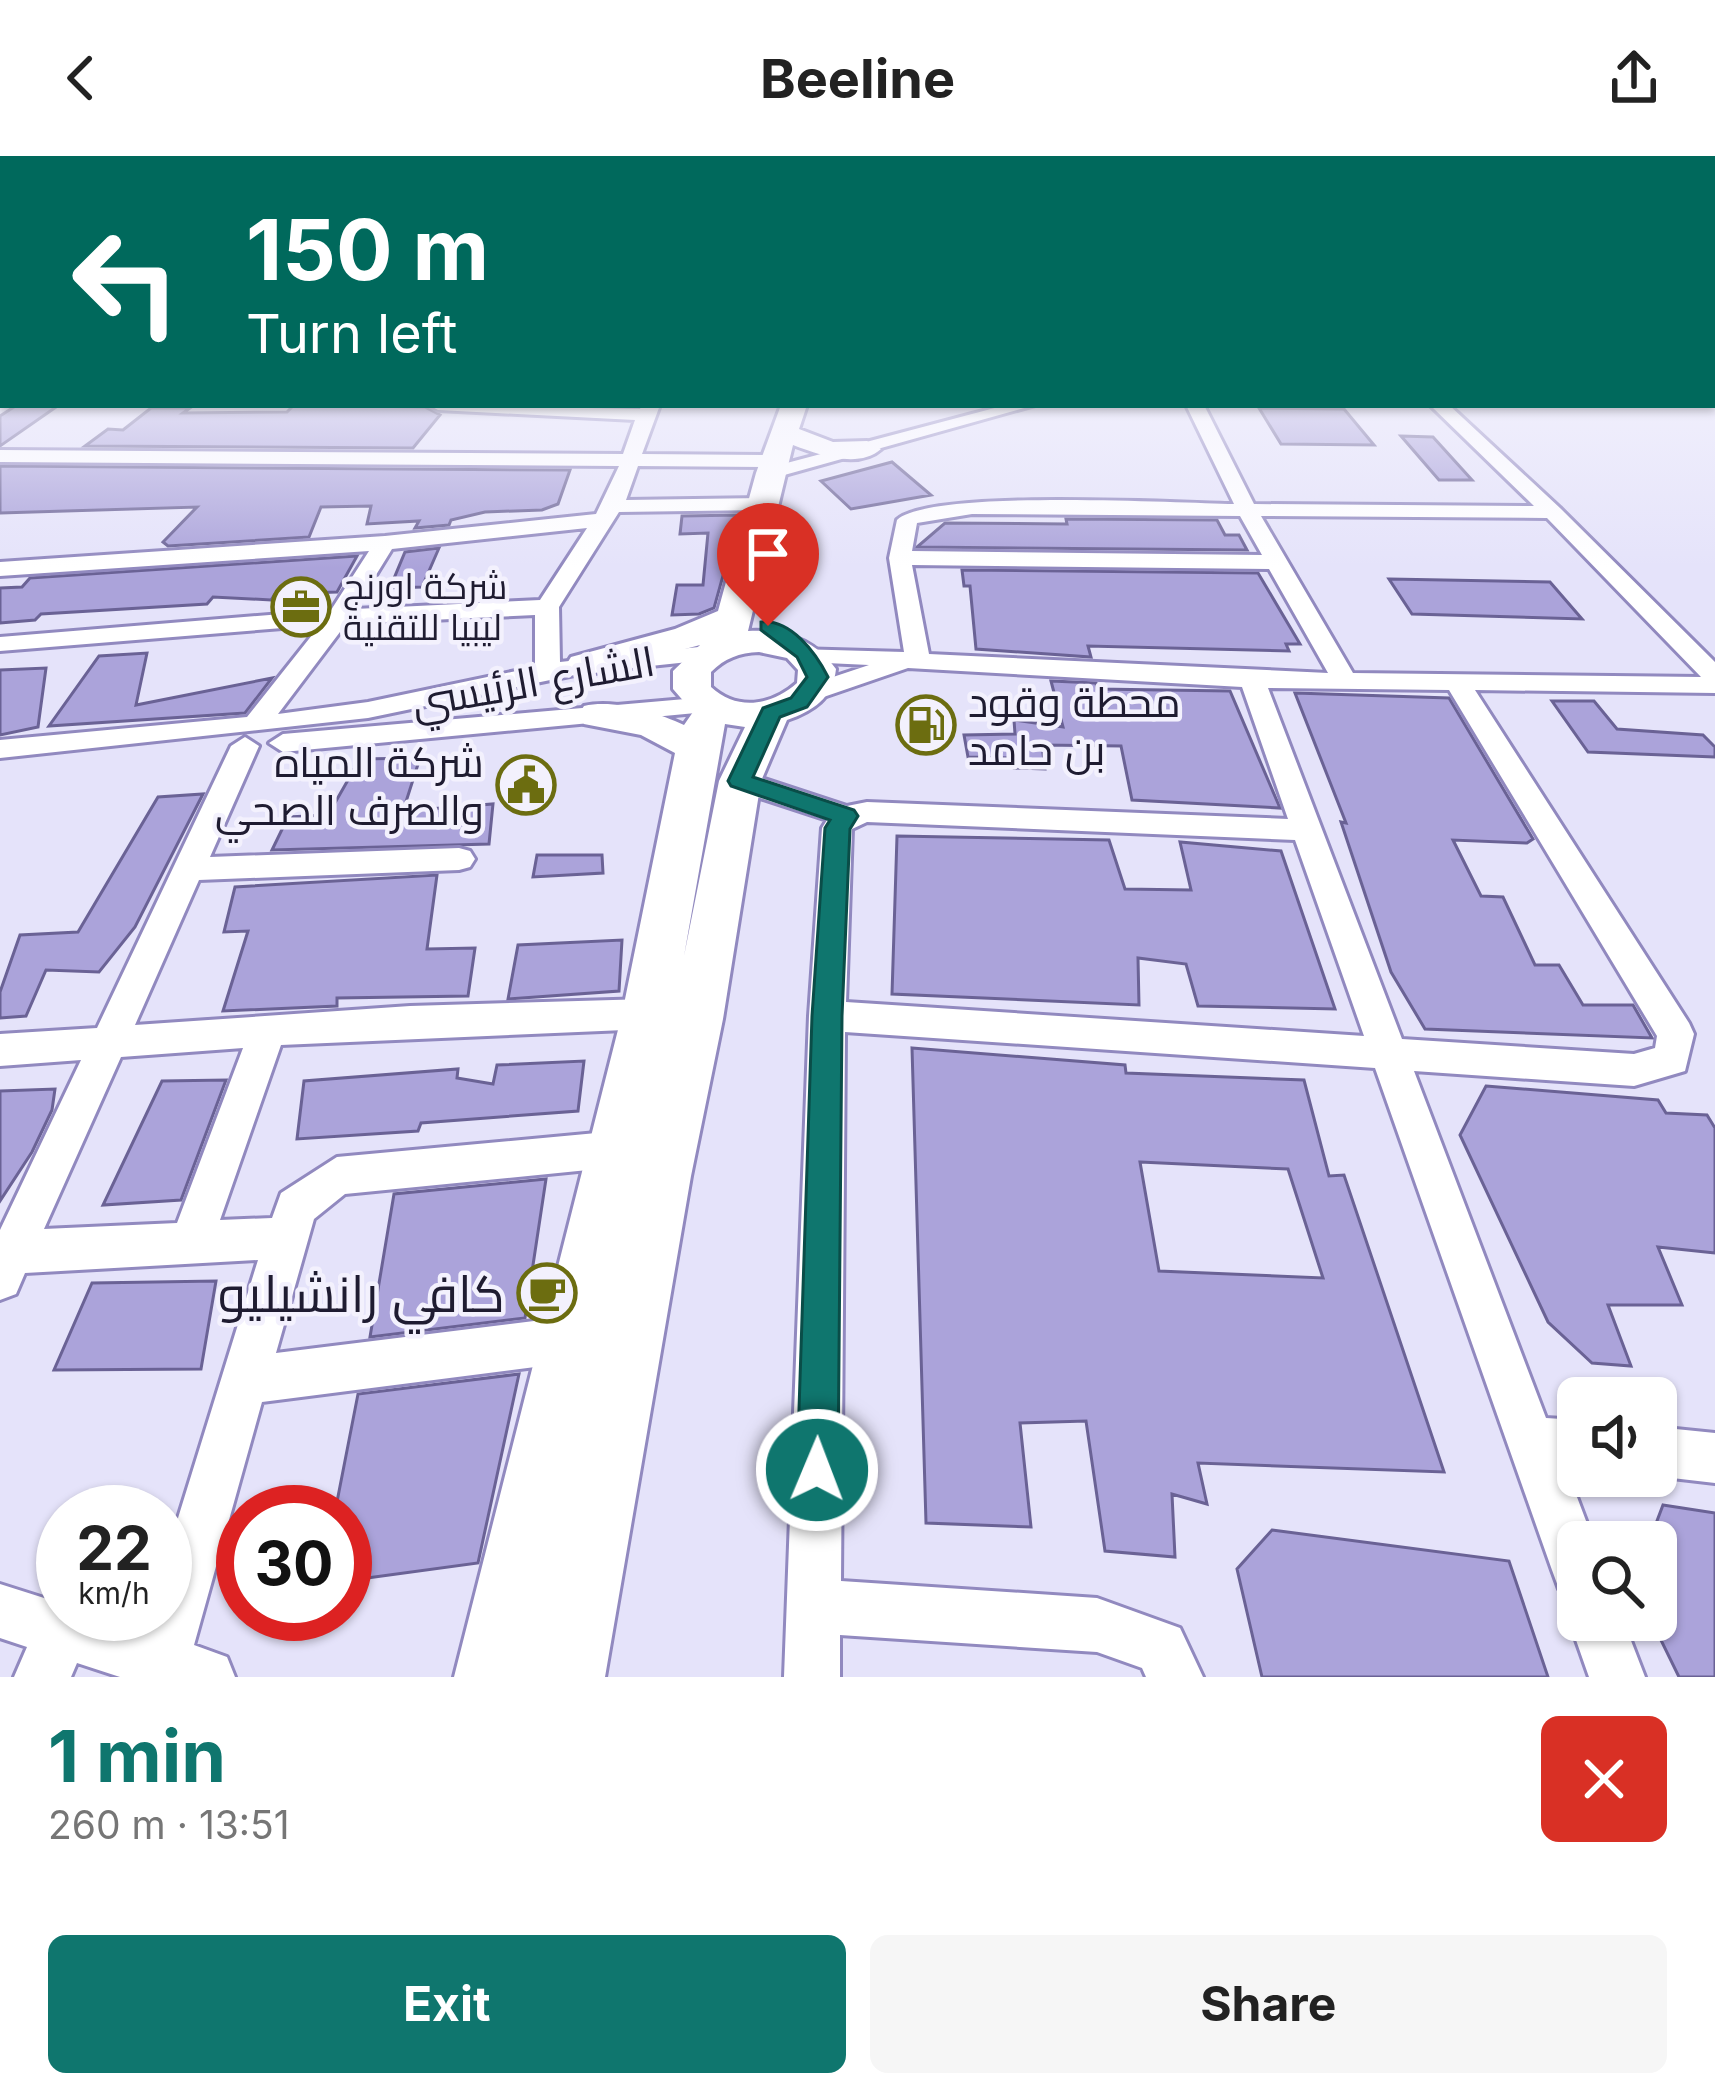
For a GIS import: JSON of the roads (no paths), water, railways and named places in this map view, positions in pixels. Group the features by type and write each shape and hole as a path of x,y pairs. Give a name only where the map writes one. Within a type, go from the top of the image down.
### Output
{"highway":[{"path":"781,453 813,446 867,449"},
{"path":"598,715 652,725 734,696 818,677 803,652 768,626 765,613 781,453"},
{"path":"495,1677 648,1014 734,696 781,453"},
{"path":"584,665 688,637 734,696"},
{"path":"564,1677 661,1176 697,1019 734,696 770,641 803,652"}],"street":[{"path":"0,456 503,426"},
{"path":"548,675 547,608 608,513 641,426"},
{"path":"867,449 932,426"},
{"path":"1205,426 1247,510 1345,680"},
{"path":"1460,426 1552,512 1715,681"},
{"path":"448,432 628,458 781,453"},
{"path":"0,569 386,543 608,513 781,453"},
{"path":"917,658 900,558 907,520 943,511 1552,512"},
{"path":"286,1238 4,1261 250,736 338,620 386,543"},
{"path":"900,558 1277,562"},
{"path":"0,644 254,621 547,608"},
{"path":"803,652 1252,680 1715,681"},
{"path":"734,696 917,658"},
{"name":"الشارع الرئيسي","path":"0,768 250,736 584,665 734,696"},
{"path":"1252,680 1389,1055 1554,1443 1569,1521"},
{"path":"827,1016 1634,1070 1672,1060 1676,1034 1456,680"},
{"path":"734,696 846,816"},
{"name":"الشارع الرئيسي","path":"0,749 598,715"},
{"path":"812,1677 827,1016 837,828 846,816 867,812 1306,830"},
{"path":"187,869 459,859"},
{"path":"0,1050 410,1021 648,1014"},
{"path":"190,1244 268,1031"},
{"path":"0,1611 52,1654 184,1670 244,1381 296,1207 314,1189 338,1176 618,1148"},
{"path":"244,1381 574,1339"},
{"path":"1677,1454 1715,1457"},
{"path":"814,1606 1097,1625 1161,1647 1175,1677"},
{"path":"1604,1641 1617,1677"}],"place":[{"name":"شركة اورنج ليبيا للتقنية","path":"301,607"},
{"name":"محطة وقود بن حامد","path":"926,725"},
{"name":"شركة المياه والصرف الصحي","path":"526,785"},
{"name":"كافي رانشيليو","path":"547,1293"}]}
